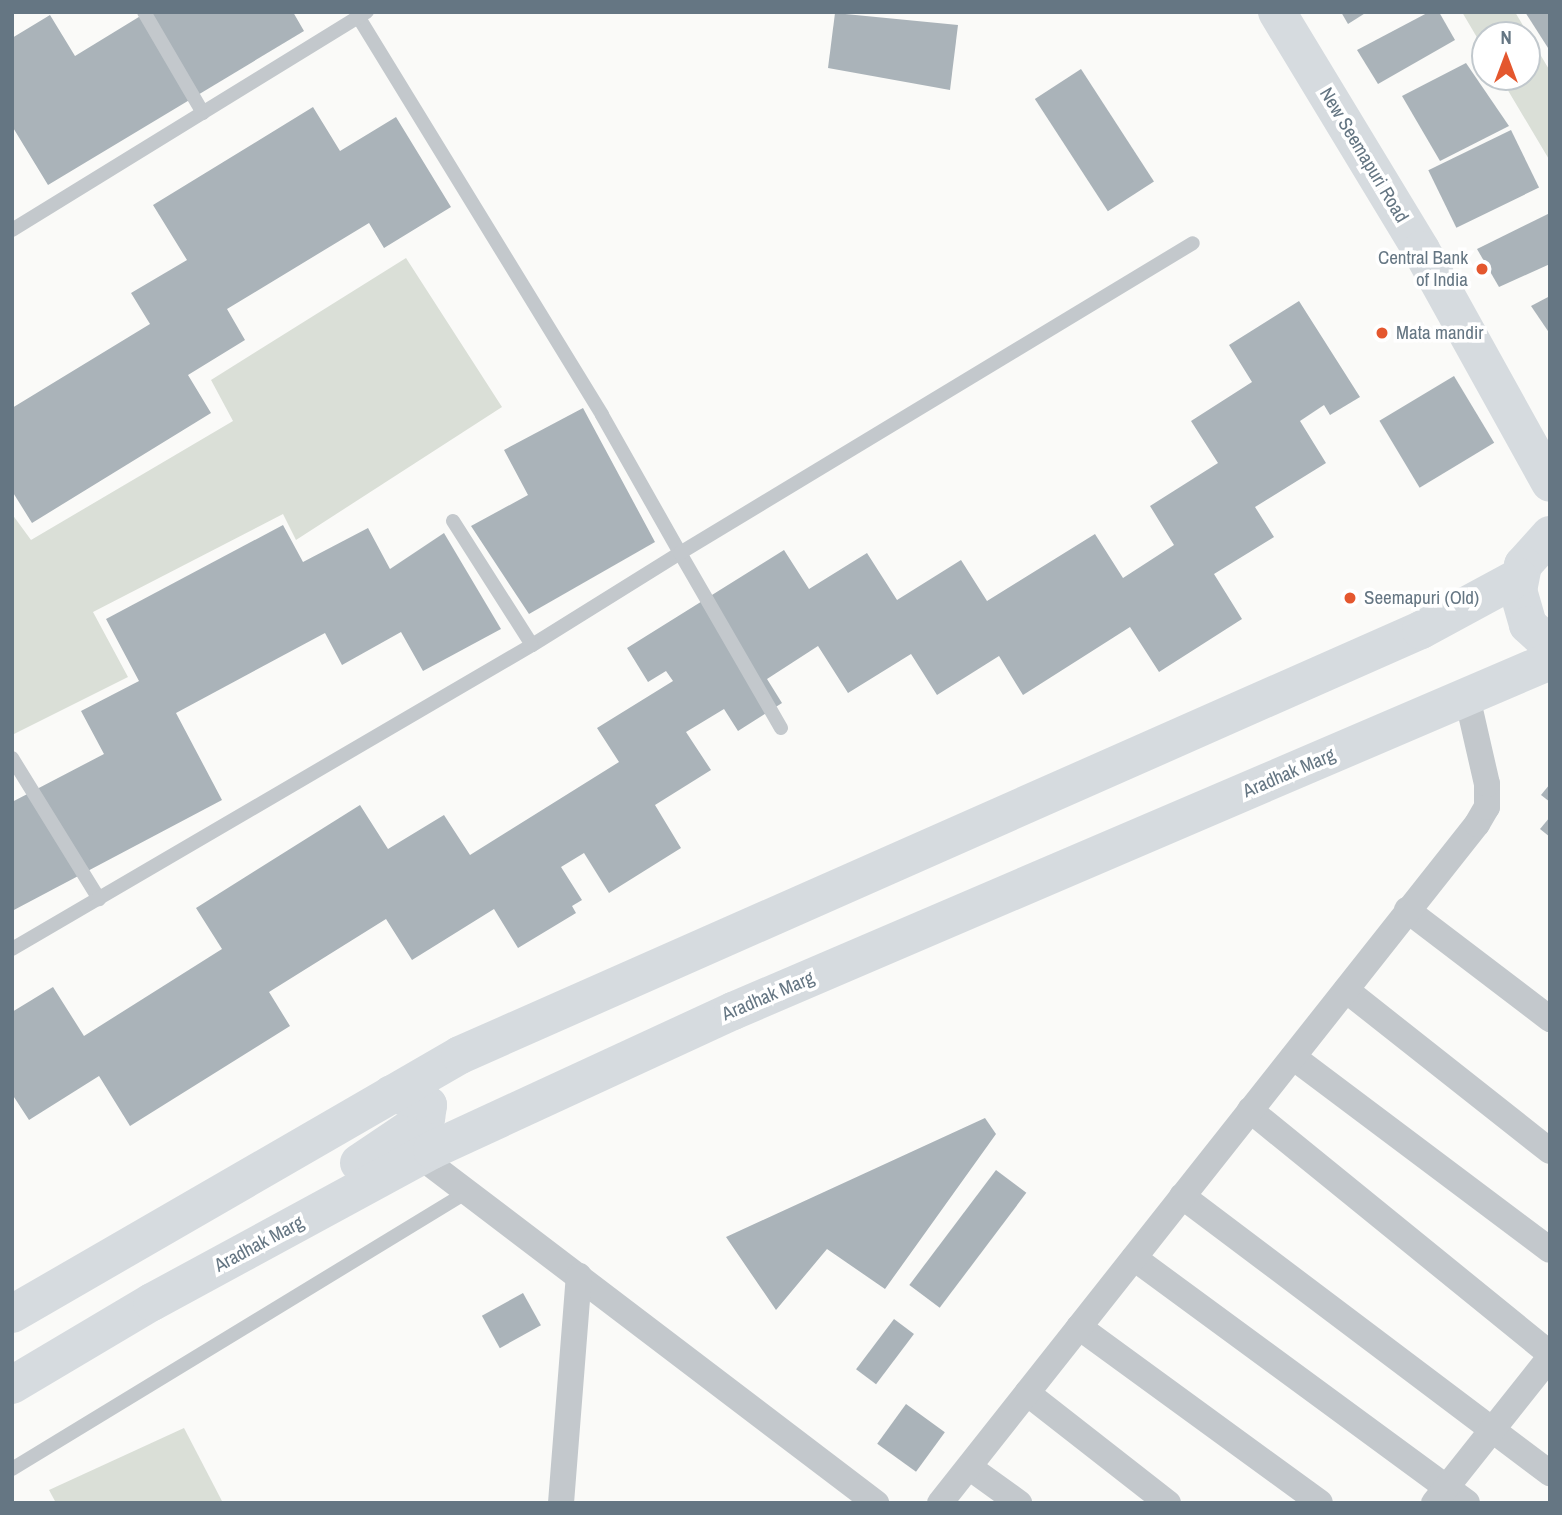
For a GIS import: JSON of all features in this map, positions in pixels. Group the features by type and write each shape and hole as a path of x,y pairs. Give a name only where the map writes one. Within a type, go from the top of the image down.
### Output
{"main road":[{"name":"New Seemapuri Road","path":"1277,12 1421,250 1550,483"},
{"name":"New Seemapuri Road","path":"1305,12 1427,216 1550,449"},
{"path":"1550,535 1529,554 1519,577 1522,614 1536,635 1550,645"},
{"path":"12,1314 460,1055 1421,630 1519,577"},
{"name":"Aradhak Marg","path":"12,1385 421,1157 733,1011 1550,661"},
{"path":"337,1202 360,1160 426,1118 428,1105 419,1098 391,1094"}],"street":[{"path":"940,1503 1346,990 1487,807 1487,784 1466,697"},
{"path":"1407,910 1550,1019"},
{"path":"1346,990 1550,1151"},
{"path":"1293,1057 1550,1250"},
{"path":"1134,1258 1449,1497 1492,1429 1550,1355 1250,1110"},
{"path":"421,1157 876,1503"},
{"path":"1182,1196 1550,1473"},
{"path":"561,1503 579,1276"},
{"path":"1079,1327 1320,1503"},
{"path":"1027,1393 1168,1503"},
{"path":"969,1467 1019,1503"}],"lane":[{"path":"144,12 203,113"},
{"path":"12,230 363,15 603,415 782,728"},
{"path":"12,949 532,645 1194,243"},
{"path":"453,520 532,645"},
{"path":"12,758 99,899"},
{"path":"12,1469 467,1192"}],"shaded area":[{"path":"1462,12 1515,12 1520,21 1471,21 1471,27"},
{"path":"1541,56 1550,71 1550,161 1508,91 1541,91"},
{"path":"406,258 502,407 296,540 283,514 93,612 128,677 12,735 12,514 31,540 233,421 211,380"},
{"path":"184,1428 223,1503 56,1503 49,1490"}],"building":[{"path":"147,12 293,12 304,31 48,185 12,126 12,38 50,15 75,56"},
{"path":"1341,12 1367,12 1348,24"},
{"path":"1429,12 1439,12 1455,40 1378,84 1357,50"},
{"path":"1525,12 1550,12 1550,51 1541,37 1541,21 1531,21"},
{"path":"835,13 958,25 950,90 828,68"},
{"path":"1466,63 1471,70 1471,91 1485,91 1509,126 1440,161 1402,96"},
{"path":"1081,69 1154,181 1108,211 1035,99"},
{"path":"313,107 340,151 396,117 451,207 384,248 369,223 227,309 245,340 188,375 211,413 32,523 12,491 12,408 150,324 131,293 187,260 153,205"},
{"path":"1511,130 1539,188 1456,228 1428,170"},
{"path":"1550,213 1550,264 1499,287 1477,249"},
{"path":"1550,296 1550,334 1531,306"},
{"path":"1299,301 1360,397 1330,415 1324,405 1300,421 1326,463 1255,507 1274,537 1214,574 1242,619 1159,672 1130,627 1023,695 999,656 937,695 911,654 848,693 818,646 767,679 782,703 738,731 724,709 686,732 711,770 655,805 681,848 609,893 584,853 561,867 582,900 572,906 576,913 518,948 494,909 412,960 386,919 269,992 290,1026 130,1126 99,1076 29,1120 12,1094 12,1012 53,987 84,1036 222,949 196,908 360,805 388,849 444,815 470,855 619,762 597,728 673,681 666,671 648,682 627,648 784,550 809,589 867,553 897,600 961,560 987,601 1095,534 1123,578 1174,545 1150,506 1218,463 1191,421 1252,382 1229,345"},
{"path":"1454,376 1494,443 1420,488 1379,421"},
{"path":"583,408 655,542 529,614 471,526 528,495 504,450"},
{"path":"283,525 303,562 368,528 390,569 444,533 501,629 423,671 401,632 342,665 325,633 176,713 222,800 12,911 12,802 104,754 81,711 139,681 106,619"},
{"path":"1550,784 1550,802 1541,795"},
{"path":"1550,817 1550,837 1540,829"},
{"path":"985,1118 996,1134 885,1289 827,1249 776,1310 726,1237"},
{"path":"996,1170 1026,1193 940,1308 909,1285"},
{"path":"523,1293 541,1325 500,1348 482,1316"},
{"path":"894,1319 914,1334 876,1384 856,1369"},
{"path":"906,1404 945,1432 916,1472 877,1444"}],"place":[{"name":"Central Bank of India","path":"1482,269"},
{"name":"Mata mandir","path":"1382,333"},
{"name":"Seemapuri (Old)","path":"1350,598"}]}
